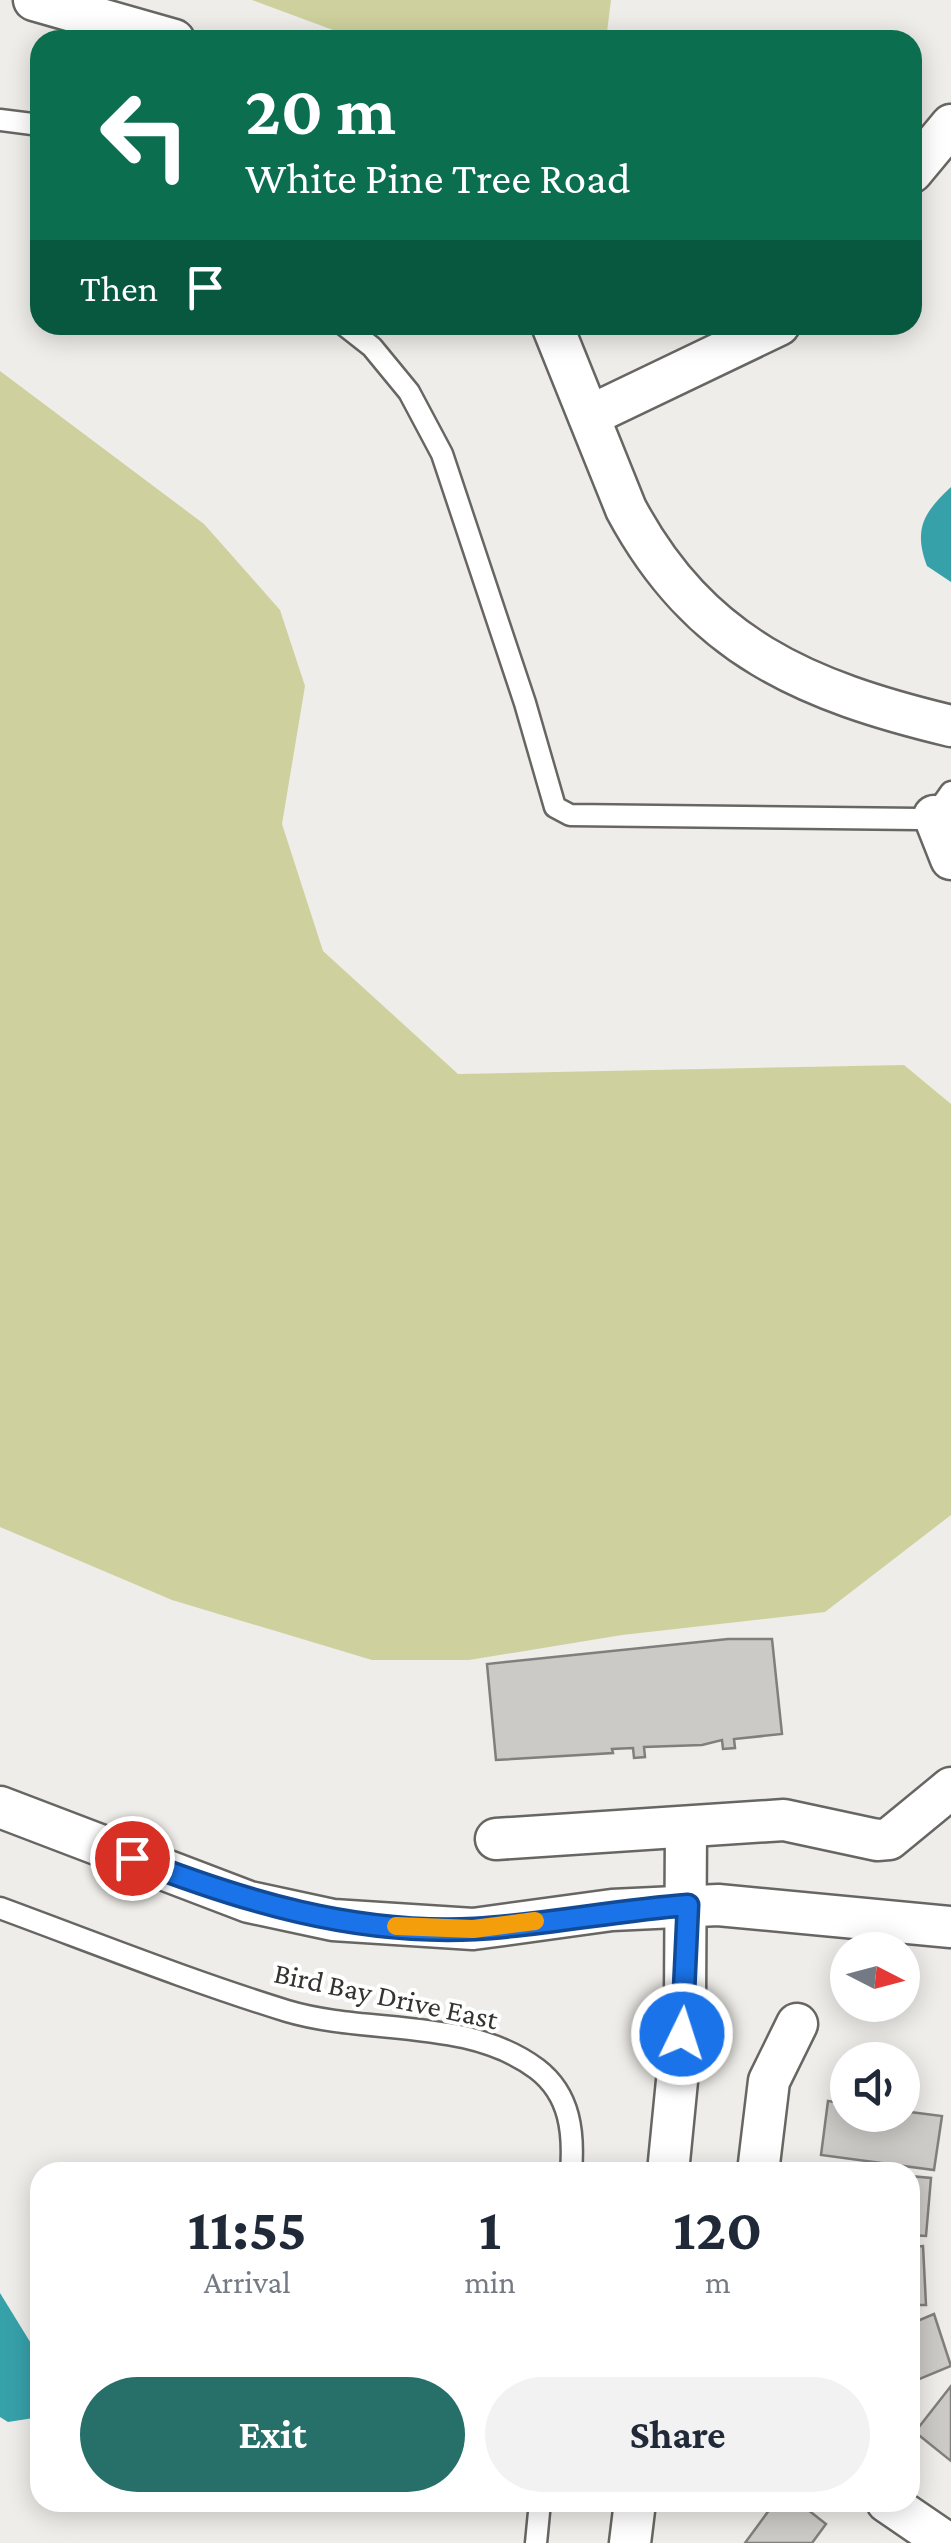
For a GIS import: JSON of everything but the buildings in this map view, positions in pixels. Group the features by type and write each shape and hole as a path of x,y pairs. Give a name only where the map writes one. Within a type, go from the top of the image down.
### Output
{"street":[{"path":"34,0 139,30"},
{"path":"922,160 951,125"},
{"path":"556,335 640,536 690,599 724,630 792,676 834,694 951,726"},
{"path":"589,416 758,335"},
{"path":"942,804 951,859"},
{"path":"496,1839 784,1820 889,1838 951,1788"},
{"path":"0,1807 249,1902 333,1920 473,1929 612,1910 688,1905 749,1906 951,1927"},
{"path":"669,2162 685,2000 686,1828"},
{"path":"759,2162 769,2080 797,2024"},
{"path":"630,2543 634,2512"},
{"path":"902,2512 947,2543"}],"lane":[{"path":"0,120 30,124"},
{"path":"357,335 372,347 409,392 442,454 525,702 554,807 570,814 942,804"},
{"name":"Bird Bay Drive East","path":"0,1908 291,2012 480,2042 520,2057 542,2073 570,2118 570,2162"},
{"path":"536,2543 539,2512"}],"green space":[{"path":"252,0 611,0 607,30 333,30"},
{"path":"0,371 204,524 280,610 305,686 282,824 323,951 458,1074 904,1065 951,1104 951,1515 825,1612 622,1635 469,1660 372,1660 172,1600 0,1527"}],"water":[{"path":"951,487 951,582 927,566 921,531 928,513"},
{"path":"0,2293 30,2342 30,2419 8,2422 0,2417"}],"slow traffic":[{"path":"396,1926 473,1929 535,1921"}],"route":[{"path":"132,1858 249,1902 333,1920 373,1924 473,1929 612,1910 688,1905 682,2034"}]}
